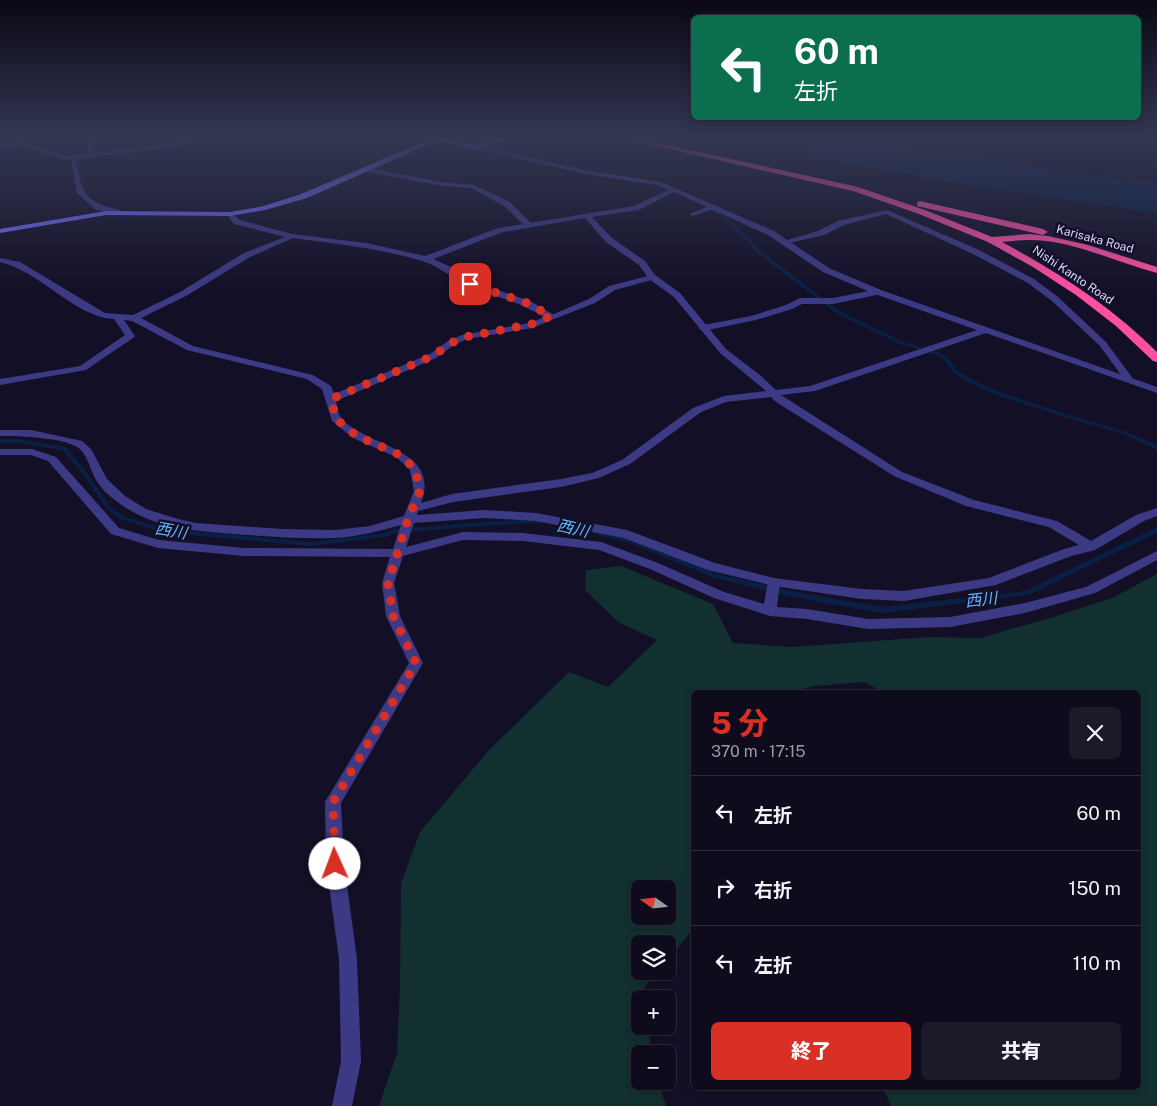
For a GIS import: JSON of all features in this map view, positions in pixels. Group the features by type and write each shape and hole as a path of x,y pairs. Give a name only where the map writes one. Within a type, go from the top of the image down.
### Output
{"highway":[{"name":"Karisaka Road","path":"855,189 904,205 991,240 1029,237 1048,238 1085,247 1157,270"},
{"path":"855,189 1020,226 1061,237 1085,247"},
{"name":"Nishi Kanto Road","path":"991,240 1056,276 1088,298 1118,321 1157,358"}],"street":[{"path":"78,189 79,192 99,208 117,212"},
{"path":"0,231 92,214 117,212 230,214 280,204 319,189"},
{"path":"477,189 507,204 530,226"},
{"path":"426,259 501,230 636,208 676,189 771,233 826,270 878,292 1157,390"},
{"path":"693,214 715,207"},
{"path":"785,242 822,233 841,223 887,212 974,251 1031,281 1055,299 1103,344 1129,380"},
{"path":"230,214 237,222 292,236 366,245 426,259 448,269 470,284 527,303 551,316"},
{"path":"588,217 609,240 642,263 652,277 677,295 724,351 758,378 780,400 898,474 970,503 1053,524 1091,547"},
{"path":"0,260 17,264 103,316 134,318 183,294 247,255 292,236"},
{"path":"331,399 433,356 451,343 465,337 532,324 592,300 612,288 652,277"},
{"path":"703,328 752,318 789,307 800,301 833,301 878,292"},
{"path":"0,382 83,368 130,336 118,318"},
{"path":"134,318 190,348 310,377 327,388 336,419 357,436 400,455 415,469 420,491 388,583 393,616 416,663 333,802 335,864 348,959 351,1061 342,1106"},
{"path":"0,433 31,433 78,443 86,449 102,481 121,499 142,512 176,523 196,527 283,533 335,534 370,530 452,498 561,483 595,476 626,462 697,410 724,399 811,388 986,330"},
{"path":"0,452 32,452 52,459 115,531 158,544 244,552 398,553 463,536 524,537 601,546 719,594 770,611 806,614 868,624 950,622 1025,608 1090,590 1157,555"},
{"path":"411,514 485,514 536,517 627,534 712,567 774,582 862,594 904,596 992,582 1068,552 1091,547 1140,518 1157,512"},
{"path":"770,611 774,582"}],"green space":[{"path":"621,566 713,604 733,643 792,647 929,637 980,638 1112,598 1157,574 1157,1106 891,1106 884,1090 1141,1090 1141,690 879,690 865,682 816,686 797,690 691,690 691,932 676,950 676,935 631,935 631,980 650,980 643,990 631,990 631,1035 649,1035 651,1045 631,1045 631,1090 661,1090 666,1106 379,1106 397,1053 401,883 420,832 489,750 569,672 608,687 657,640 618,622 585,590 586,570"}],"water":[{"path":"992,189 1157,189 1157,213"}],"waterway":[{"path":"706,205 731,222 758,251 822,300"},
{"path":"828,305 843,315 902,343 938,354 946,359 955,371 973,383 998,394 1125,433 1157,448"},
{"name":"西川","path":"0,441 18,441 64,448 108,507 122,518 167,531 311,544 385,535 395,531 547,521"},
{"name":"西川","path":"596,532 634,542 715,576 791,594 882,610 1026,593 1157,530"}],"route":[{"path":"335,864 333,802 416,663 393,616 388,583 408,519 420,491 415,469 400,455 357,436 336,419 331,399 433,356 451,343 465,337 532,324 551,316 527,303 470,284"}]}
